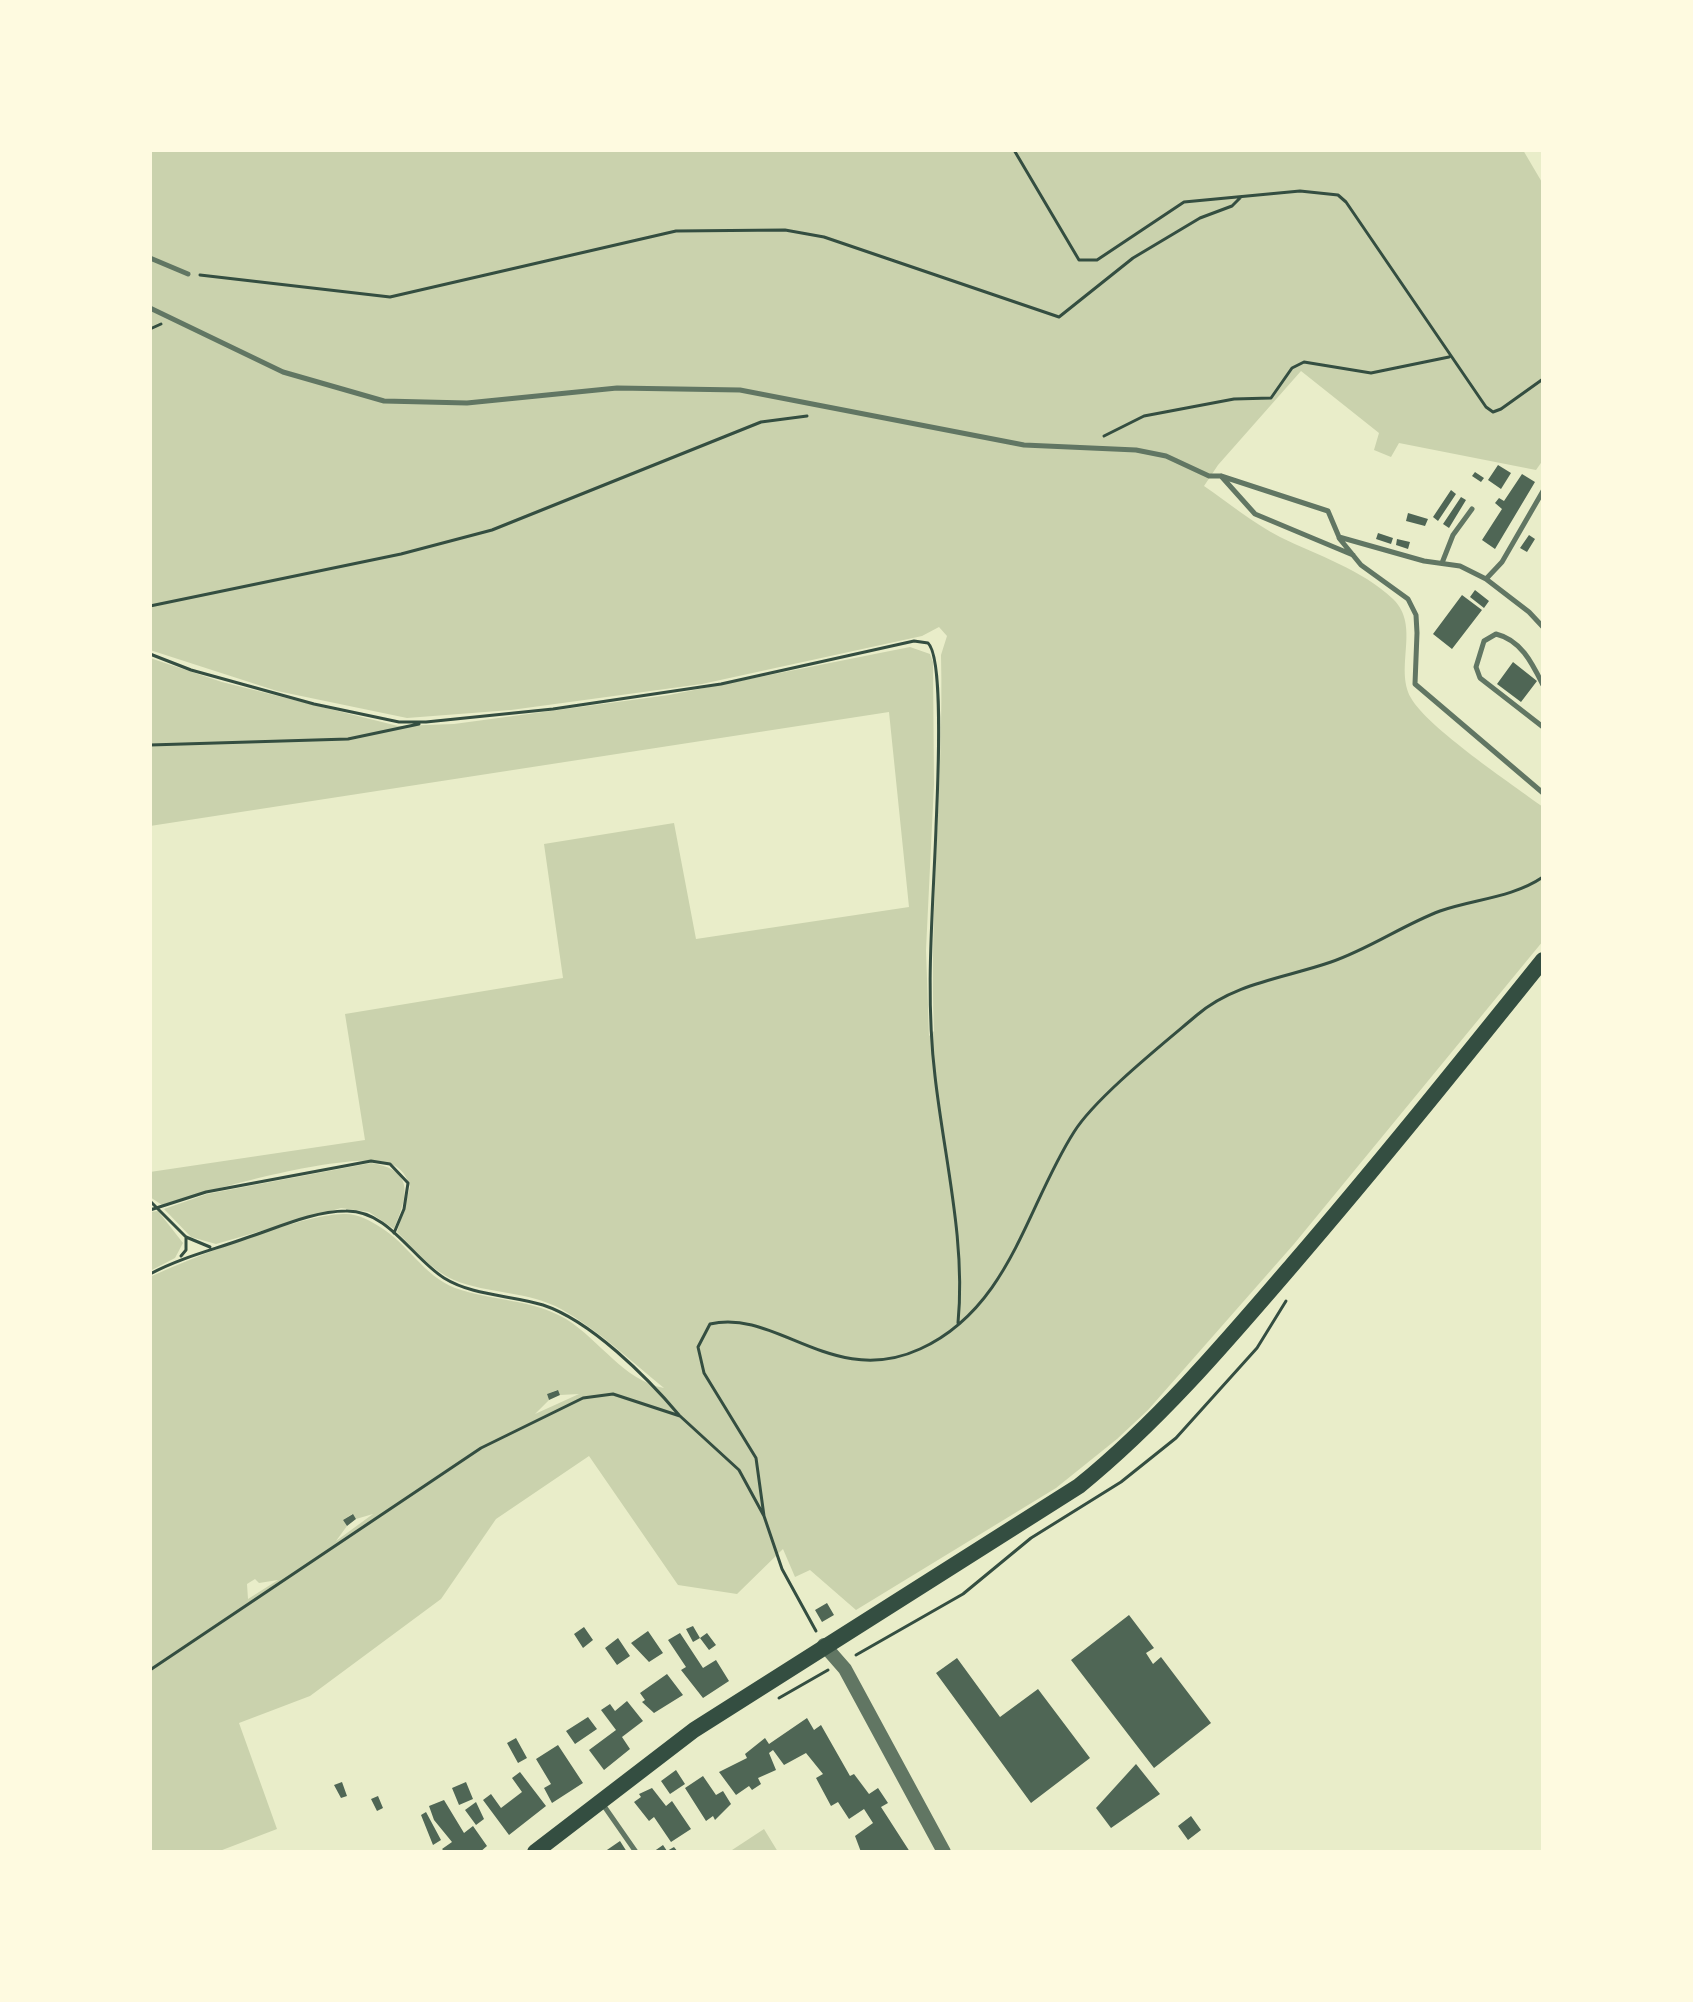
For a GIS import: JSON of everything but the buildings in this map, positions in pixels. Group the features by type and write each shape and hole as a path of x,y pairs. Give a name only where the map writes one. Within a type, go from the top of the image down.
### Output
{"main road":[{"path":"535,1852 694,1730 1079,1486 1139,1434 1197,1374 1355,1192 1543,960"}],"street":[{"path":"824,1645 841,1663 944,1852"}],"lane":[{"path":"150,258 188,274"},
{"path":"150,308 283,372 384,401 467,403 543,393 670,387 740,390 944,432 1024,445 1136,450 1166,456 1209,476 1221,476 1328,511 1339,537 1354,555 1408,599 1416,615 1415,684 1543,793"},
{"path":"1221,476 1255,514 1354,555"},
{"path":"1486,579 1502,562 1543,491"},
{"path":"1442,563 1453,535 1472,509"},
{"path":"1339,537 1460,566 1486,579 1529,612 1543,627"},
{"path":"1543,685 1533,665 1509,637 1496,634 1484,641 1476,667 1480,678 1543,727"},
{"path":"601,1802 636,1852"}],"path":[{"path":"1014,150 1079,260 1097,260 1184,202 1300,191 1338,195 1346,202 1449,357 1493,412 1543,379"},
{"path":"188,274 390,297 676,231 785,230 824,237 1059,317 1133,258 1200,218 1232,206 1241,197"},
{"path":"1106,436 1144,416 1234,399 1271,398 1292,368 1304,362 1371,373 1449,357"},
{"path":"150,606 401,554 492,530 761,422 829,413 833,407"},
{"path":"150,654 191,670 314,704 399,722 426,722 553,709 721,684 914,641 928,643 934,649 938,784 930,1013 952,1197 961,1297 958,1323"},
{"path":"150,745 348,739 426,722"},
{"path":"764,1516 756,1458 704,1373 698,1347 710,1324 724,1320 743,1324 818,1352 855,1360 893,1358 920,1349 958,1323 1002,1277 1076,1129 1200,1012 1233,991 1330,962 1387,939 1439,912 1529,887 1543,877"},
{"path":"150,1210 206,1192 371,1161 390,1164 408,1183 404,1209 394,1234"},
{"path":"150,1201 161,1208 186,1237 210,1247"},
{"path":"150,1274 210,1247 346,1211 375,1218 427,1265 454,1283 544,1306 564,1315 634,1368 739,1470 764,1516 782,1569 824,1645"},
{"path":"179,1259 186,1250 186,1237"},
{"path":"150,1670 481,1448 531,1422 583,1398 613,1394 680,1416"},
{"path":"770,1703 841,1663"}],"green space":[{"path":"150,150 1523,150 1543,184 1543,460 1536,470 1399,443 1391,457 1374,450 1379,433 1301,371 1218,465 1204,486 1280,537 1367,579 1393,599 1405,622 1406,686 1411,698 1452,739 1543,807 1543,941 1294,1244 1148,1410 1056,1488 856,1610 810,1570 795,1577 783,1549 737,1594 678,1585 589,1456 496,1519 441,1599 310,1696 239,1723 277,1829 217,1852 150,1852 150,1277 277,1228 328,1215 355,1215 373,1222 390,1234 444,1283 553,1312 579,1328 636,1377 664,1388 601,1336 561,1309 535,1299 467,1285 430,1265 397,1232 410,1187 404,1173 391,1164 344,1162 312,1167 243,1182 162,1205 150,1197 150,1172 365,1140 345,1014 563,978 544,844 674,823 696,939 909,907 889,712 150,826 150,658 222,682 398,726 454,724 669,695 910,647 930,654 933,662 934,784 926,950 929,1036 934,1031 933,937 941,655 947,636 939,627 922,636 702,684 511,710 407,718 277,691 150,650 150,258 192,274 150,256","holes":["557,1390 560,1395 579,1394 535,1414 549,1400 547,1394","352,1514 356,1519 373,1514 336,1541 347,1526 343,1520","255,1579 259,1583 278,1580 248,1599 247,1584"]},
{"path":"371,1163 395,1171 404,1186 394,1229 369,1212 341,1208 216,1244 191,1237 164,1209 207,1194"},
{"path":"158,1211 183,1243 175,1258 150,1271 150,1212"},
{"path":"764,1829 778,1852 729,1852"}]}
